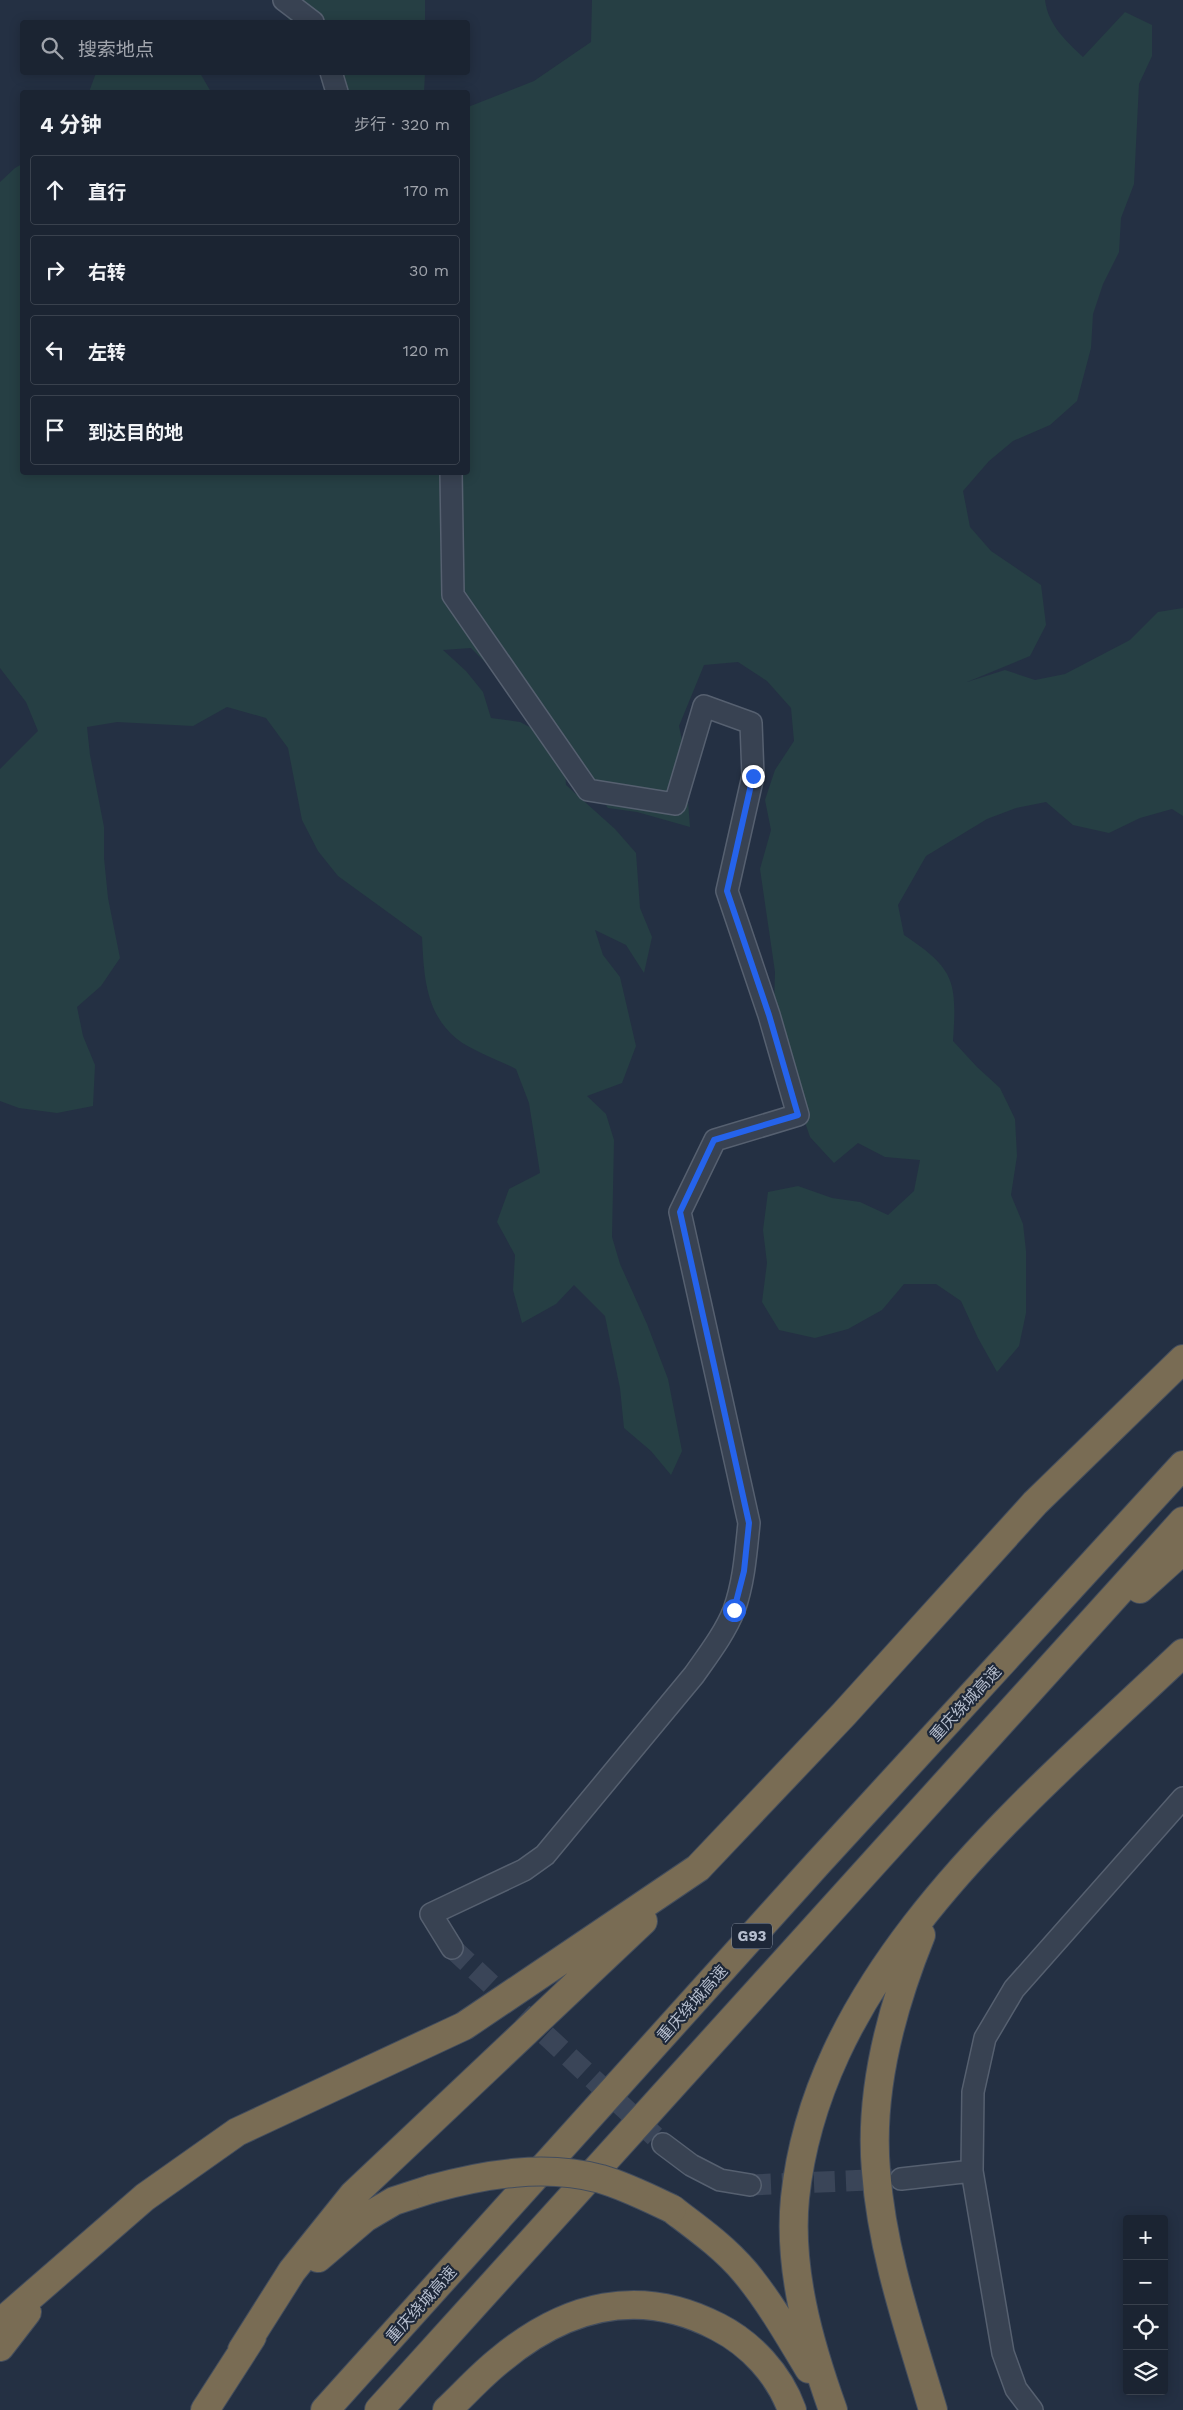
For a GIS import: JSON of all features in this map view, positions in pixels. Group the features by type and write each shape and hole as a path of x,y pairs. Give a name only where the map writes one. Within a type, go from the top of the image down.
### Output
{"highway":[{"path":"205,2410 292,2271 353,2195 698,1868 844,1714 1035,1503 1183,1359"},
{"name":"重庆绕城高速","path":"325,2410 818,1862 1183,1465"},
{"name":"G93","path":"379,2410 1183,1521"},
{"path":"1058,1660 1183,1550"},
{"path":"833,2410 808,2329 799,2286 795,2242 795,2199 802,2149 816,2100 835,2053 862,2001 887,1964 932,1906 1002,1824 1183,1653"},
{"path":"0,2323 145,2197 237,2132 464,2026 698,1868"},
{"path":"932,1906 895,2005 886,2046 875,2136 875,2170 880,2209 905,2318 934,2410"},
{"path":"242,2350 300,2275 365,2218 394,2201 474,2177 510,2173 564,2174 600,2179 672,2209 710,2238 744,2271 768,2302 833,2410"},
{"path":"0,2347 57,2273"},
{"path":"447,2410 500,2360 536,2334 574,2316 611,2305 653,2305 693,2314 733,2335 764,2362 787,2395 792,2410"}],"street":[{"path":"284,0 310,20"},
{"path":"332,75 336,90"},
{"path":"451,475 453,596 588,790 674,804 704,706 752,723 753,776 727,891 769,1015 798,1115 714,1140 680,1212 749,1523 744,1571 734,1610 715,1645 694,1675 545,1855 524,1870 431,1914 452,1948"},
{"path":"1032,2410 1016,2389 1003,2353 972,2171 973,2092 985,2038 1014,1989 1183,1798"},
{"path":"663,2144 691,2165 720,2180 750,2185"},
{"path":"901,2179 972,2171"}],"green space":[{"path":"278,0 425,0 425,20 289,20"},
{"path":"592,0 1045,0 1054,25 1064,39 1083,57 1125,12 1152,25 1152,56 1139,84 1134,184 1121,218 1119,252 1103,284 1093,314 1091,348 1077,401 1050,425 1013,441 989,461 963,491 970,527 991,551 1041,585 1046,625 1030,656 967,682 1005,670 1035,680 1065,674 1130,640 1158,612 1183,608 1183,816 1172,809 1140,818 1109,833 1073,825 1046,802 1016,808 987,819 926,856 898,905 904,935 934,957 949,978 953,990 954,1004 953,1041 1000,1088 1015,1119 1017,1156 1011,1195 1023,1224 1026,1251 1026,1313 1019,1346 997,1372 978,1338 961,1301 936,1284 904,1284 882,1310 848,1329 815,1338 779,1330 762,1302 767,1263 763,1230 768,1192 798,1186 832,1198 860,1202 888,1215 914,1191 920,1160 885,1157 858,1143 834,1163 810,1137 789,1075 773,1044 775,972 760,869 771,830 765,800 775,770 794,741 791,708 767,681 738,662 704,665 679,726 684,750 690,827 637,812 608,808 502,679 471,648 443,650 466,671 483,692 491,718 520,722 547,736 564,757 566,785 615,829 636,853 640,908 652,937 644,973 626,945 595,930 603,955 620,977 636,1046 622,1083 587,1096 606,1114 614,1140 612,1237 620,1264 647,1324 668,1379 682,1451 671,1475 651,1451 624,1428 620,1388 605,1316 574,1285 556,1304 522,1323 513,1290 515,1255 497,1222 509,1189 540,1173 529,1103 516,1069 470,1047 446,1029 432,1005 428,992 422,937 338,876 318,851 302,820 288,748 266,718 227,707 193,726 117,722 87,727 90,755 104,827 104,858 108,898 120,958 101,986 77,1007 83,1036 95,1065 93,1106 57,1113 19,1108 0,1101 0,769 38,731 26,702 0,668 0,182 20,165 20,475 470,475 470,106 534,81 591,42"},
{"path":"95,75 201,75 210,90 90,90"},
{"path":"325,75 425,75 424,90 337,90"}],"tunnel":[{"path":"452,1948 663,2144"},
{"path":"750,2185 892,2179"}],"route":[{"path":"734,1610 744,1571 749,1523 680,1212 714,1140 798,1115 769,1015 727,891 753,776"}]}
